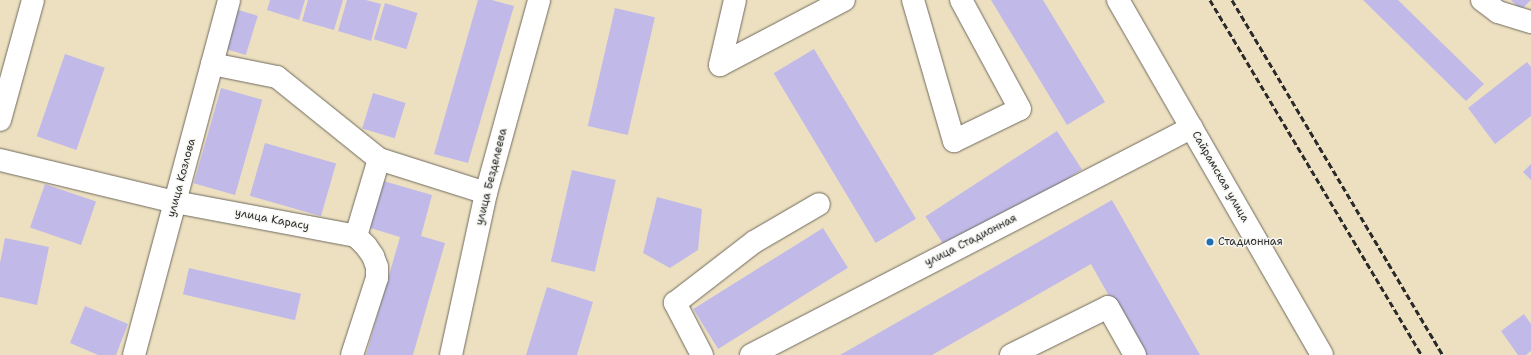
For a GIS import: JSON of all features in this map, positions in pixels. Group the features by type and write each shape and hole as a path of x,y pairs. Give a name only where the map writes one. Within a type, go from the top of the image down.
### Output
{"street":[{"path":"0,120 33,0"},
{"name":"улица Козлова","path":"134,355 229,0"},
{"name":"улица Безделеева","path":"451,355 486,193 539,0"},
{"path":"735,0 720,65 844,0"},
{"path":"913,0 954,141 1020,109 961,0"},
{"name":"Сайрамская улица","path":"1118,0 1322,355"},
{"path":"1482,0 1498,12 1531,22"},
{"path":"212,64 277,77 379,159 486,193"},
{"name":"улица Стадионная","path":"751,355 777,349 1192,127"},
{"path":"352,355 377,278 377,267 373,256 356,236 379,159"},
{"name":"улица Карасу","path":"0,160 175,202 356,236"},
{"path":"702,355 675,303 754,242 819,204"},
{"path":"1011,355 1108,308 1135,355"}],"building":[{"path":"270,0 305,0 299,20 267,10"},
{"path":"308,0 343,0 334,30 302,21"},
{"path":"347,0 366,0 381,4 371,41 338,31"},
{"path":"478,0 492,0 514,6 468,163 434,154"},
{"path":"991,0 1043,0 1105,102 1067,125"},
{"path":"1363,0 1398,0 1484,84 1466,101"},
{"path":"1511,0 1531,0 1521,10"},
{"path":"385,3 418,13 406,49 374,39"},
{"path":"232,8 258,16 246,55 220,47"},
{"path":"615,8 655,17 628,135 588,126"},
{"path":"814,49 916,219 876,243 774,73"},
{"path":"65,54 105,68 76,150 37,136"},
{"path":"1527,62 1531,67 1531,116 1495,144 1468,108"},
{"path":"221,88 262,100 235,195 194,183"},
{"path":"373,93 406,103 395,138 362,128"},
{"path":"1057,131 1082,170 950,255 925,217"},
{"path":"265,143 336,163 321,216 250,196"},
{"path":"1531,164 1531,180 1523,172"},
{"path":"572,170 616,180 595,272 551,262"},
{"path":"380,180 432,195 421,236 445,243 413,355 366,355 400,237 367,227"},
{"path":"45,184 96,202 81,245 30,227"},
{"path":"657,197 702,209 698,250 670,268 643,253"},
{"path":"1112,200 1200,355 1142,355 1091,264 932,355 840,355"},
{"path":"823,228 848,268 718,349 693,309"},
{"path":"5,238 49,247 37,305 0,297 0,263"},
{"path":"189,268 301,294 295,320 183,294"},
{"path":"547,287 593,302 577,355 526,355"},
{"path":"85,306 128,324 116,355 98,355 70,343"},
{"path":"1524,314 1531,324 1531,351 1526,355 1518,355 1501,331"}],"railway":[{"path":"1210,0 1422,355"},
{"path":"1232,0 1443,355"}],"place":[{"name":"Стадионная","path":"1210,242"}]}
